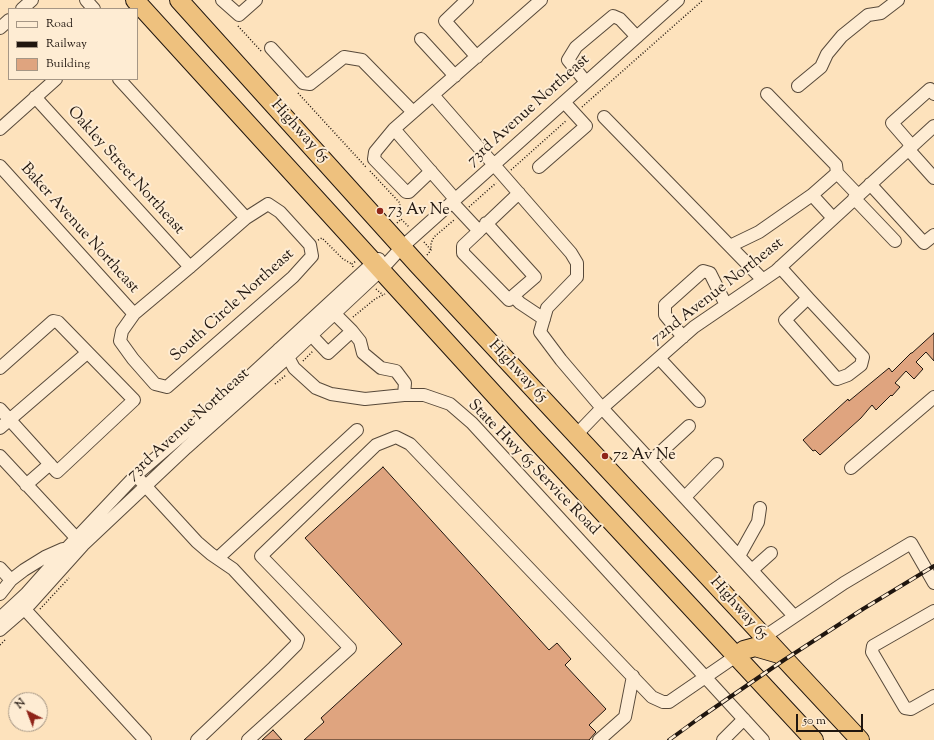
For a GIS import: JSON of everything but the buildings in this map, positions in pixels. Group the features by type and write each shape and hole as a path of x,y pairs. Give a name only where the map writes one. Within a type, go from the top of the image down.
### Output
{"highway":[{"name":"Highway 65","path":"135,0 527,431 814,740"},
{"name":"Highway 65","path":"179,0 402,247 860,740"},
{"path":"736,656 744,650 755,646 779,654"}],"street":[{"path":"23,8 32,0"},
{"path":"86,0 93,8"},
{"path":"222,0 238,15 256,0"},
{"path":"467,0 445,21 477,57"},
{"path":"431,171 409,192 406,192 374,159 378,148 394,129 541,0"},
{"name":"73rd Avenue Northeast","path":"0,594 11,580 24,570 45,557 79,542 146,486 377,266 402,247 678,0"},
{"path":"798,86 821,67 827,54 842,36 868,15 881,13 898,0"},
{"path":"586,82 568,60 576,47 613,16 620,19 637,37"},
{"path":"0,28 8,21"},
{"path":"421,39 455,76"},
{"path":"267,51 303,83 310,84 344,57 362,60 413,112"},
{"path":"0,129 55,80"},
{"path":"120,80 246,218"},
{"path":"934,94 930,89 892,123 934,178"},
{"path":"767,94 836,165 837,173 895,241"},
{"path":"433,95 571,253 577,263 577,277 548,308 540,332 561,360 602,408 794,616"},
{"name":"Oakley Street Northeast","path":"35,97 190,267"},
{"path":"539,167 586,126 564,102"},
{"path":"604,117 763,280"},
{"name":"72nd Avenue Northeast","path":"576,435 602,408 694,327 780,267 934,126"},
{"path":"394,129 431,171 454,201 482,227 534,277 509,300 463,253 462,246 482,227 519,193"},
{"name":"Baker Avenue Northeast","path":"0,166 134,314"},
{"path":"730,246 759,232 812,195 837,173"},
{"path":"870,184 924,243 934,235"},
{"path":"812,195 833,218"},
{"name":"South Circle Northeast","path":"268,204 280,212 310,245 312,256 293,277 167,387 155,384 133,359 120,341 122,331 134,314 246,218 268,204"},
{"name":"73rd Avenue Northeast","path":"0,618 21,605 79,542 136,476 237,388 311,335 335,314 377,266"},
{"path":"780,267 863,357 861,365 848,376 837,379 785,320 808,298"},
{"path":"683,337 665,315 665,305 703,271 710,273 726,305"},
{"path":"513,296 520,303 544,319"},
{"path":"335,314 360,341 363,353 381,368 396,370 405,383 404,395"},
{"path":"0,368 53,321 58,322 134,400 57,472 0,409"},
{"path":"311,335 328,353 352,331"},
{"path":"0,428 87,353"},
{"name":"State Hwy 65 Service Road","path":"284,353 294,368 316,388 330,394 365,398 424,395 450,404 472,424 763,740"},
{"path":"659,358 699,401"},
{"path":"851,468 934,397"},
{"path":"651,461 689,426"},
{"path":"218,558 357,430"},
{"path":"248,740 350,648 261,556 376,445 396,437 410,444 652,697 662,702 669,702 736,656"},
{"path":"0,456 79,542"},
{"path":"26,486 50,464"},
{"path":"685,497 718,464"},
{"path":"136,476 197,542 233,569 298,640 296,645 274,667 197,740"},
{"path":"739,556 758,522 760,508"},
{"path":"764,636 844,583 911,544 934,583"},
{"name":"73rd Avenue Northeast","path":"0,630 67,548"},
{"path":"752,570 771,553"},
{"path":"0,568 11,580"},
{"path":"21,605 145,740"},
{"path":"934,611 873,646 872,652 905,708 911,709 934,696"},
{"path":"599,740 625,717 633,676"},
{"path":"723,740 744,719"}],"path":[{"path":"238,15 236,24 267,51"},
{"path":"294,88 399,202 402,213 401,219"},
{"path":"310,245 322,238 343,259 352,264"}],"railway":[{"path":"669,740 784,660 863,609 934,566"}],"place":[{"name":"73 Av Ne","path":"380,211"},
{"name":"72 Av Ne","path":"605,456"}]}
